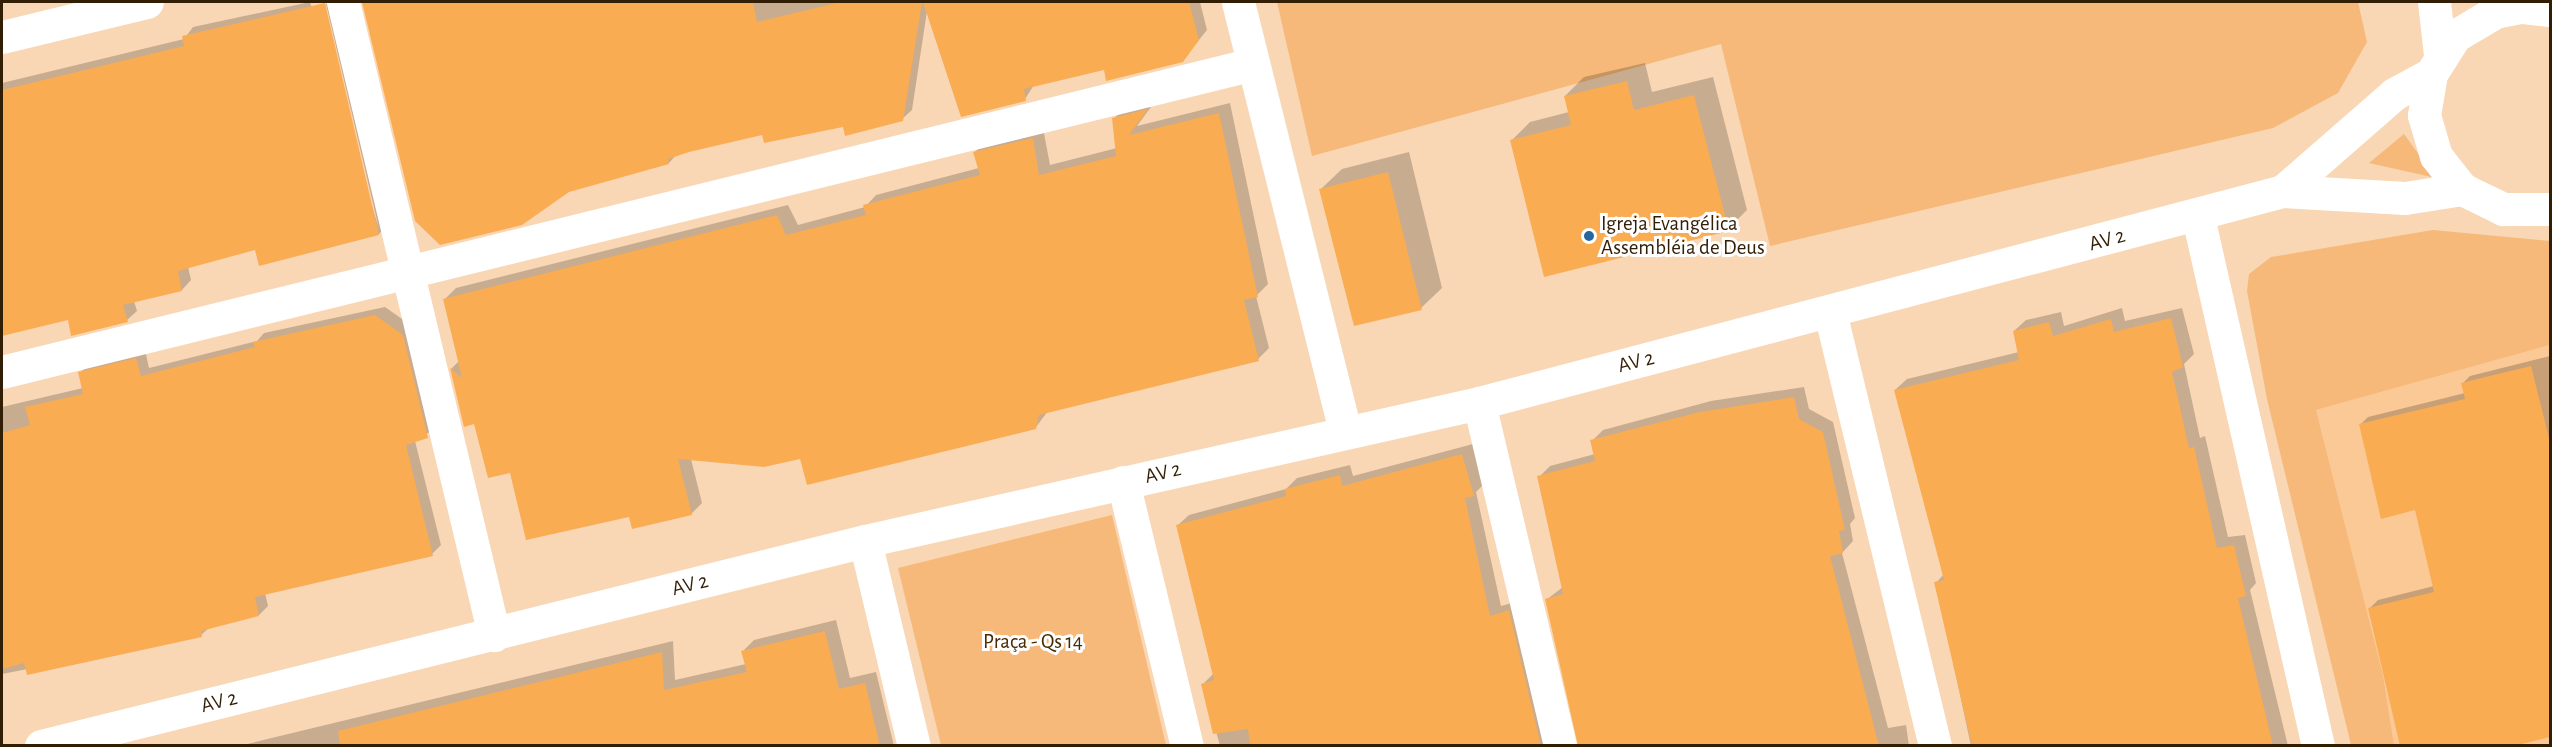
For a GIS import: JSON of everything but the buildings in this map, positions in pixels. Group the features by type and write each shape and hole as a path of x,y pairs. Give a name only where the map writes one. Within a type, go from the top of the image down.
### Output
{"street":[{"path":"2,37 147,2"},
{"path":"343,2 494,635"},
{"path":"1238,2 1345,432"},
{"path":"2434,2 2436,64 2424,115 2428,136 2462,189 2503,209 2550,209"},
{"path":"2436,64 2455,36 2487,7 2550,10"},
{"path":"2,372 1252,64"},
{"name":"AV 2","path":"2283,191 2394,94 2436,64"},
{"name":"AV 2","path":"41,746 865,541 1479,403 2198,217 2283,191 2405,198 2462,189"},
{"path":"2198,217 2318,746"},
{"path":"1830,312 1935,746"},
{"path":"1479,403 1560,746"},
{"path":"1123,482 1187,746"},
{"path":"865,541 914,746"}],"shaded area":[{"path":"2550,345 2550,745 2394,745 2383,675 2316,410"}],"green space":[{"path":"1277,2 2358,2 2367,42 2338,93 2273,128 1770,246 1721,44 1312,156"},
{"path":"2404,134 2436,178 2369,163"},
{"path":"2433,230 2550,241 2550,345 2316,410 2383,675 2394,745 2351,745 2267,399 2247,291 2249,274 2271,257"},
{"name":"Praça - Qs 14","path":"1112,515 1166,745 941,745 898,568"}],"place":[{"name":"Igreja Evangélica Assembléia de Deus","path":"1589,236"}]}
